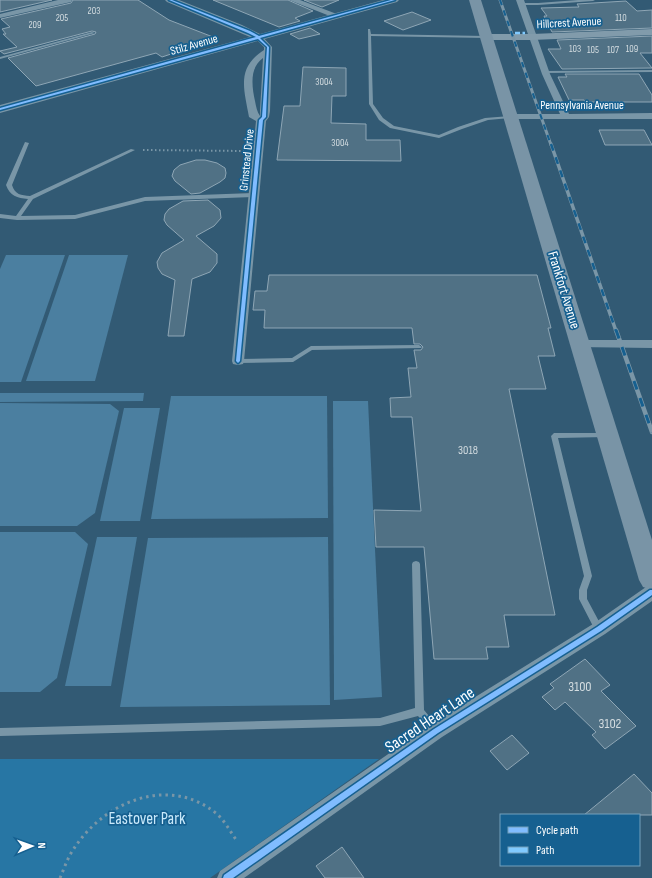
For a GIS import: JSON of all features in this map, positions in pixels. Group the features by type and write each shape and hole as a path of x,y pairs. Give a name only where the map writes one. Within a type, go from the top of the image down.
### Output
{"main road":[{"name":"Frankfort Avenue","path":"475,0 652,580"},
{"name":"Hillcrest Avenue","path":"486,37 532,37 652,32"}],"street":[{"path":"0,16 68,0"},
{"path":"170,0 238,27 258,37 268,47 267,52"},
{"path":"293,0 338,16"},
{"name":"Stilz Avenue","path":"0,109 394,0"},
{"path":"520,2 532,37 566,117"},
{"name":"Grinstead Drive","path":"238,361 253,195 261,120 264,117 267,52 257,56 250,66 248,84 254,117 261,120"},
{"name":"Pennsylvania Avenue","path":"511,117 652,116"},
{"path":"580,344 652,344"},
{"name":"Sacred Heart Lane","path":"227,878 436,731 599,629 652,592"}],"lane":[{"path":"520,2 538,4 593,0"},
{"path":"486,37 369,33 371,104 382,119 392,127 439,137 487,119 511,117"},
{"path":"0,58 93,34"},
{"path":"546,72 652,71"},
{"path":"27,143 10,185 11,192 15,195 31,198"},
{"path":"17,218 31,198 133,150"},
{"path":"0,216 17,218 75,217 145,199 253,195"},
{"path":"238,361 293,360 311,348 419,347"},
{"path":"599,629 583,599 583,590 588,576 554,436 608,435"},
{"path":"416,564 420,711 436,731"},
{"path":"0,732 380,722 420,711"}],"path":[{"path":"133,150 258,152"},
{"path":"60,878 68,857 93,824 113,809 135,798 158,794 180,796 200,802 217,814 231,830 237,841"}],"green space":[{"name":"Eastover Park","path":"0,759 379,759 210,878 0,878"}],"shaded area":[{"path":"6,255 65,255 21,382 0,382 0,269"},
{"path":"69,255 128,255 95,381 26,381"},
{"path":"0,393 144,393 143,401 0,402"},
{"path":"171,396 327,396 328,518 151,519"},
{"path":"333,401 368,401 382,697 334,700"},
{"path":"0,403 110,404 119,411 95,513 77,526 0,526"},
{"path":"124,408 160,408 140,521 100,521"},
{"path":"0,532 75,532 88,544 57,678 40,692 0,692"},
{"path":"97,537 137,537 111,686 65,686"},
{"path":"328,537 330,705 120,707 148,538"}],"building":[{"path":"0,0 52,0 0,12"},
{"path":"73,0 138,0 169,20 213,37 208,39 211,40 162,57 156,53 36,86 8,58 95,34 96,32 92,31 4,54 0,51 17,47 3,34 6,34 2,29 10,27 1,19 71,3"},
{"path":"213,0 288,0 313,11 295,18 300,21 279,27"},
{"path":"304,0 339,0 322,7"},
{"path":"626,1 637,11 652,10 652,28 552,32 544,16 547,16 541,8 579,7 577,4"},
{"path":"412,12 431,20 403,30 384,21"},
{"path":"310,28 320,34 299,39 290,34"},
{"path":"652,36 652,53 640,53 652,68 562,69 548,49 561,49 557,40"},
{"path":"303,67 346,68 346,96 332,96 331,123 366,124 366,140 400,140 401,161 277,160 284,106 300,106"},
{"path":"565,74 639,74 652,95 652,102 585,102 584,100 569,100 558,77 567,77"},
{"path":"599,130 644,130 652,145 605,145"},
{"path":"196,160 205,160 217,163 225,168 226,173 225,178 220,182 200,193 191,194 175,181 172,176 174,170 180,165"},
{"path":"208,200 220,210 221,218 214,226 196,236 217,254 217,263 210,272 192,279 184,336 168,336 175,280 162,274 158,268 157,262 162,253 184,240 167,225 164,220 165,214 169,209 183,201"},
{"path":"269,275 537,275 551,328 548,328 555,356 538,356 546,389 509,389 555,615 504,615 509,647 486,647 488,659 434,659 424,547 376,547 374,510 421,511 412,417 391,417 390,398 411,397 408,368 417,368 414,350 421,350 423,347 420,344 414,344 412,328 264,328 265,310 253,310 255,291 267,291"},
{"path":"585,659 610,685 601,691 636,726 605,749 592,735 596,732 565,702 555,710 542,697 554,688 550,684"},
{"path":"512,735 529,753 507,770 490,751"},
{"path":"634,774 652,793 652,815 585,814"},
{"path":"342,847 364,878 325,878 316,866"}],"railway":[{"path":"500,0 551,145"},
{"path":"551,144 616,331"},
{"path":"616,330 652,432"}],"marked path":[{"path":"515,33 525,33"}],"cycle path":[{"path":"170,0 249,32 258,37 268,47 264,117 261,120 238,361"},
{"path":"0,109 394,0"},
{"path":"227,878 436,731 599,629 652,592"}]}
